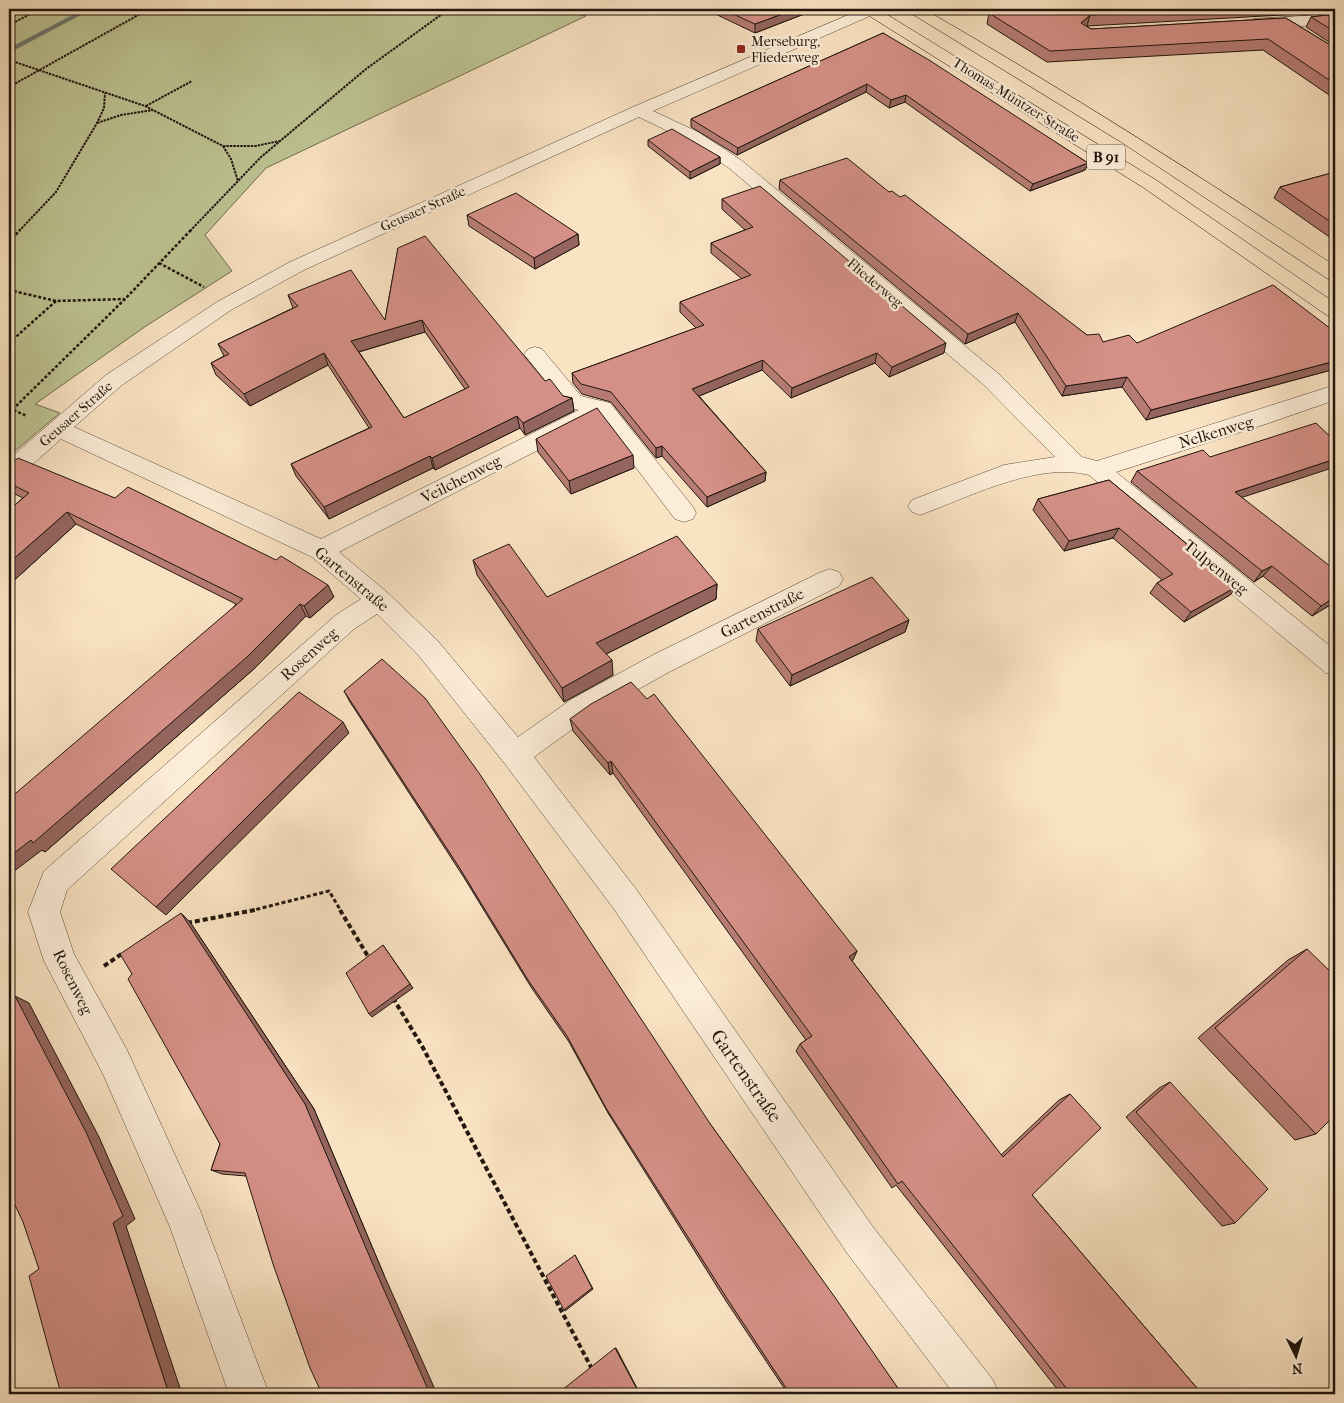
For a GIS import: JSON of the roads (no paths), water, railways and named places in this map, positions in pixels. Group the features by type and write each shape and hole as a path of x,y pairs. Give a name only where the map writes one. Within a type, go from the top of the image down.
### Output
{"main road":[{"name":"Thomas-Müntzer-Straße","path":"871,9 1150,184 1335,312"},
{"name":"Thomas-Müntzer-Straße","path":"914,9 1066,99 1208,189 1335,275"}],"street":[{"name":"Geusaer Straße","path":"9,472 114,380 224,306 296,266 639,111 871,9"},
{"path":"1234,25 1335,19"},
{"path":"1284,22 1306,36"},
{"name":"Fliederweg","path":"639,111 692,136 735,164 992,380 1085,466"},
{"path":"534,354 574,402 602,408 684,513"},
{"name":"Nelkenweg","path":"920,506 1012,471 1085,466 1258,419 1335,392"},
{"name":"Veilchenweg","path":"321,550 602,408"},
{"name":"Gartenstraße","path":"58,430 321,550 379,600 428,648 515,755 625,899 860,1240 979,1394"},
{"name":"Tulpenweg","path":"1085,466 1335,665"},
{"name":"Gartenstraße","path":"515,755 582,707 662,663 830,579"},
{"name":"Rosenweg","path":"249,1394 187,1223 116,1062 60,961 44,912 55,881 345,622 379,600"}],"waterway":[{"path":"9,51 89,9"}],"place":[{"name":"Merseburg, Fliederweg","path":"741,49"}]}
